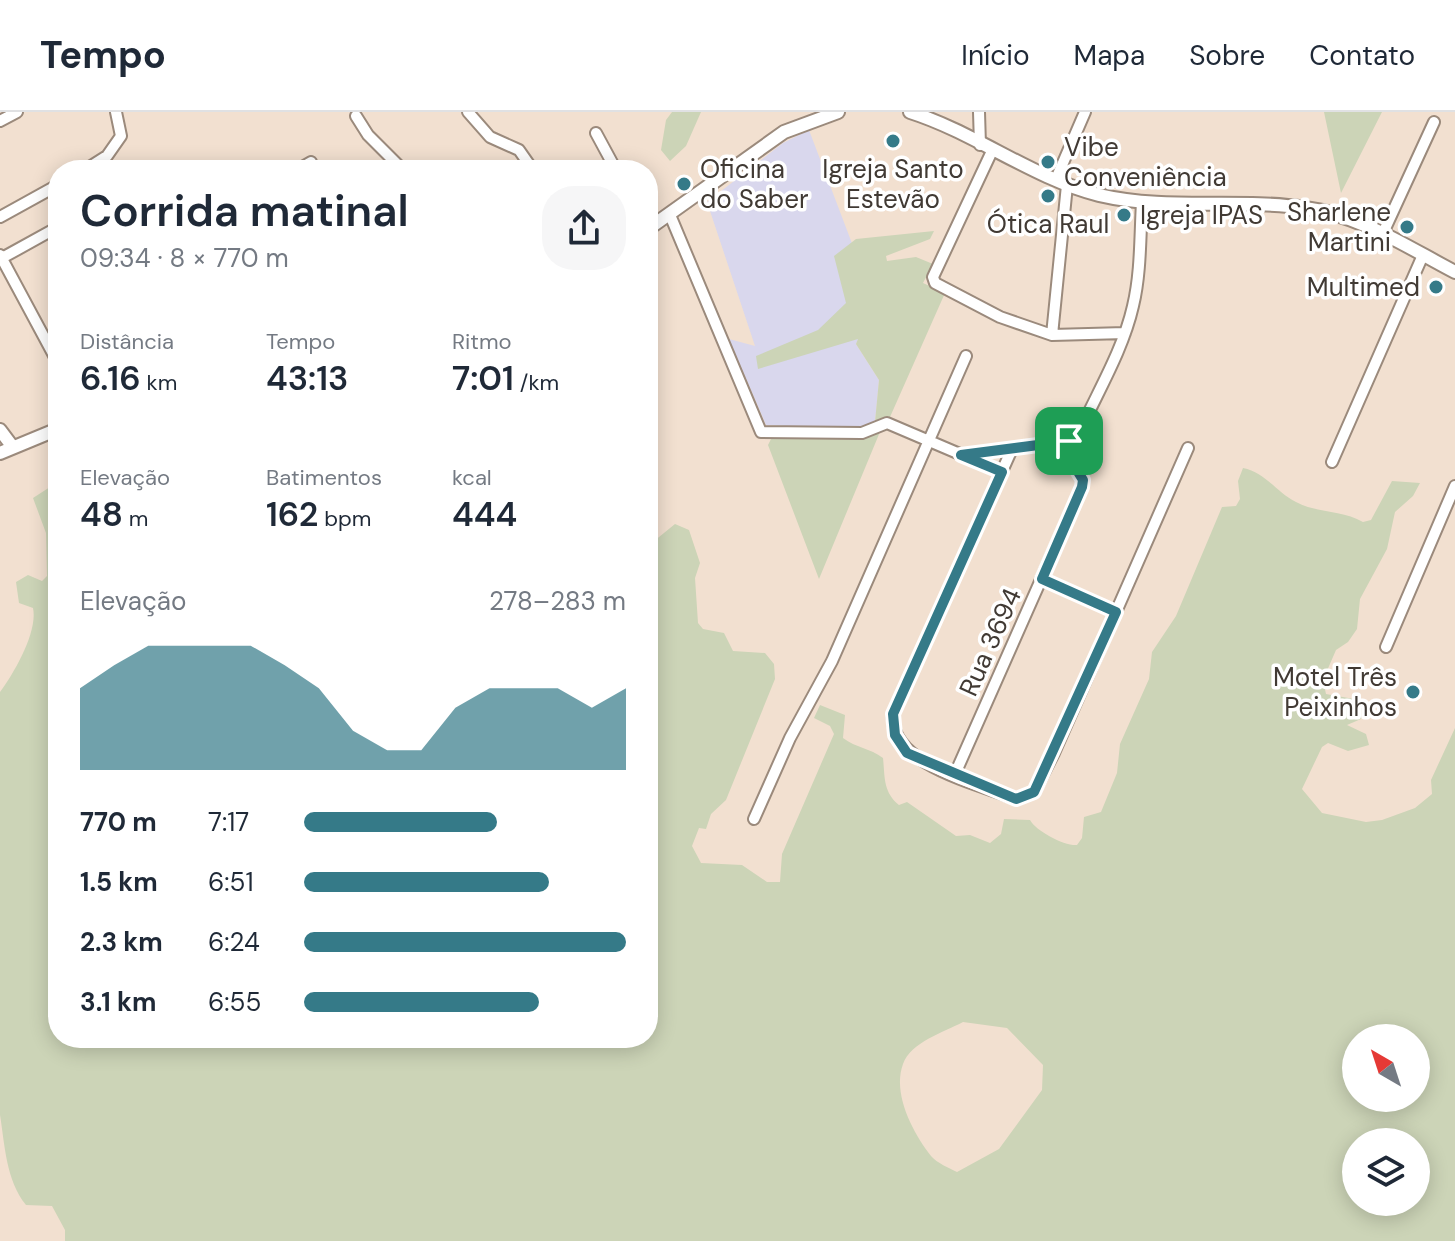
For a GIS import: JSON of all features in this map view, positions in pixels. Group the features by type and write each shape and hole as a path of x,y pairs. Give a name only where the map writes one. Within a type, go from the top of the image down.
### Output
{"street":[{"path":"0,121 17,112"},
{"path":"101,160 121,136 116,112"},
{"path":"468,112 490,137 519,150 526,160"},
{"path":"658,222 784,132 838,112"},
{"path":"910,112 1061,182 1142,202 1305,208 1338,214 1383,233 1455,272"},
{"path":"979,112 986,148 933,280 1000,317 1052,335 1125,333"},
{"path":"1052,335 1061,182 1085,112"},
{"path":"356,116 368,135 393,160"},
{"path":"1383,233 1434,122"},
{"path":"596,133 611,160"},
{"path":"0,217 48,191"},
{"path":"961,455 1069,441 1080,431 1125,333 1138,282 1142,202"},
{"path":"670,215 761,432 862,433 884,423 1002,472"},
{"path":"48,232 1,256 48,344"},
{"path":"1332,462 1423,255"},
{"path":"754,819 790,738 832,661 926,439 966,356"},
{"path":"0,430 12,446"},
{"path":"0,453 48,433"},
{"name":"Rua 3694","path":"955,774 1082,487 1083,480 1067,454 1069,441"},
{"path":"1012,449 893,714 895,735 907,753 1016,799 1034,792 1188,448"},
{"path":"1386,647 1455,486"},
{"path":"1042,579 1116,612"}],"shaded area":[{"path":"809,130 875,304 856,344 879,380 875,422 861,430 766,425 729,339 755,346 707,202 783,143"}],"green space":[{"path":"672,112 701,112 686,146 670,161 661,150 666,120"},
{"path":"1324,112 1382,112 1341,193"},
{"path":"934,231 930,239 886,256 887,261 916,257 933,264 923,283 945,293 890,417 875,422 879,380 856,344 858,339 758,369 756,356 818,330 846,303 834,256 856,239"},
{"path":"882,427 819,579 768,445 771,439 864,436"},
{"path":"1243,468 1258,474 1304,506 1363,522 1371,520 1392,481 1420,483 1413,496 1395,512 1387,549 1360,599 1357,629 1348,642 1336,650 1323,680 1326,694 1354,699 1362,706 1361,719 1347,725 1366,734 1369,745 1348,751 1328,743 1322,747 1302,789 1322,813 1366,822 1382,820 1415,808 1432,794 1431,780 1455,728 1455,1241 65,1241 65,1230 52,1206 26,1205 19,1195 7,1162 0,1115 0,692 24,651 34,617 33,608 19,603 16,582 28,575 42,581 47,576 46,533 33,498 48,488 48,1048 658,1048 658,538 675,524 689,530 700,563 695,578 698,623 703,629 724,633 733,651 765,653 774,664 775,679 726,800 711,814 706,829 699,828 692,846 701,863 742,865 767,882 780,882 782,854 834,734 830,726 814,718 820,705 845,715 843,738 883,758 887,789 899,805 907,802 956,836 970,835 990,843 1001,834 1004,819 1030,820 1051,837 1077,845 1082,838 1084,817 1101,812 1117,773 1120,744 1149,679 1152,652 1176,616 1222,507 1236,506 1240,499 1238,481","holes":["963,1022 1007,1028 1043,1065 1042,1090 999,1149 957,1172 931,1156 911,1125 900,1088 903,1064 920,1044"]}],"place":[{"name":"Igreja Santo Estevão","path":"893,141"},
{"name":"Vibe Conveniência","path":"1048,162"},
{"name":"Oficina do Saber","path":"684,184"},
{"name":"Ótica Raul","path":"1048,196"},
{"name":"Igreja IPAS","path":"1124,215"},
{"name":"Sharlene Martini","path":"1407,227"},
{"name":"Multimed","path":"1436,287"},
{"name":"Motel Três Peixinhos","path":"1413,692"}],"route":[{"path":"1069,441 1067,454 1083,480 1082,487 1042,579 1116,612 1034,792 1016,799 907,753 895,735 893,714 1002,472 961,455 1069,441"}]}
